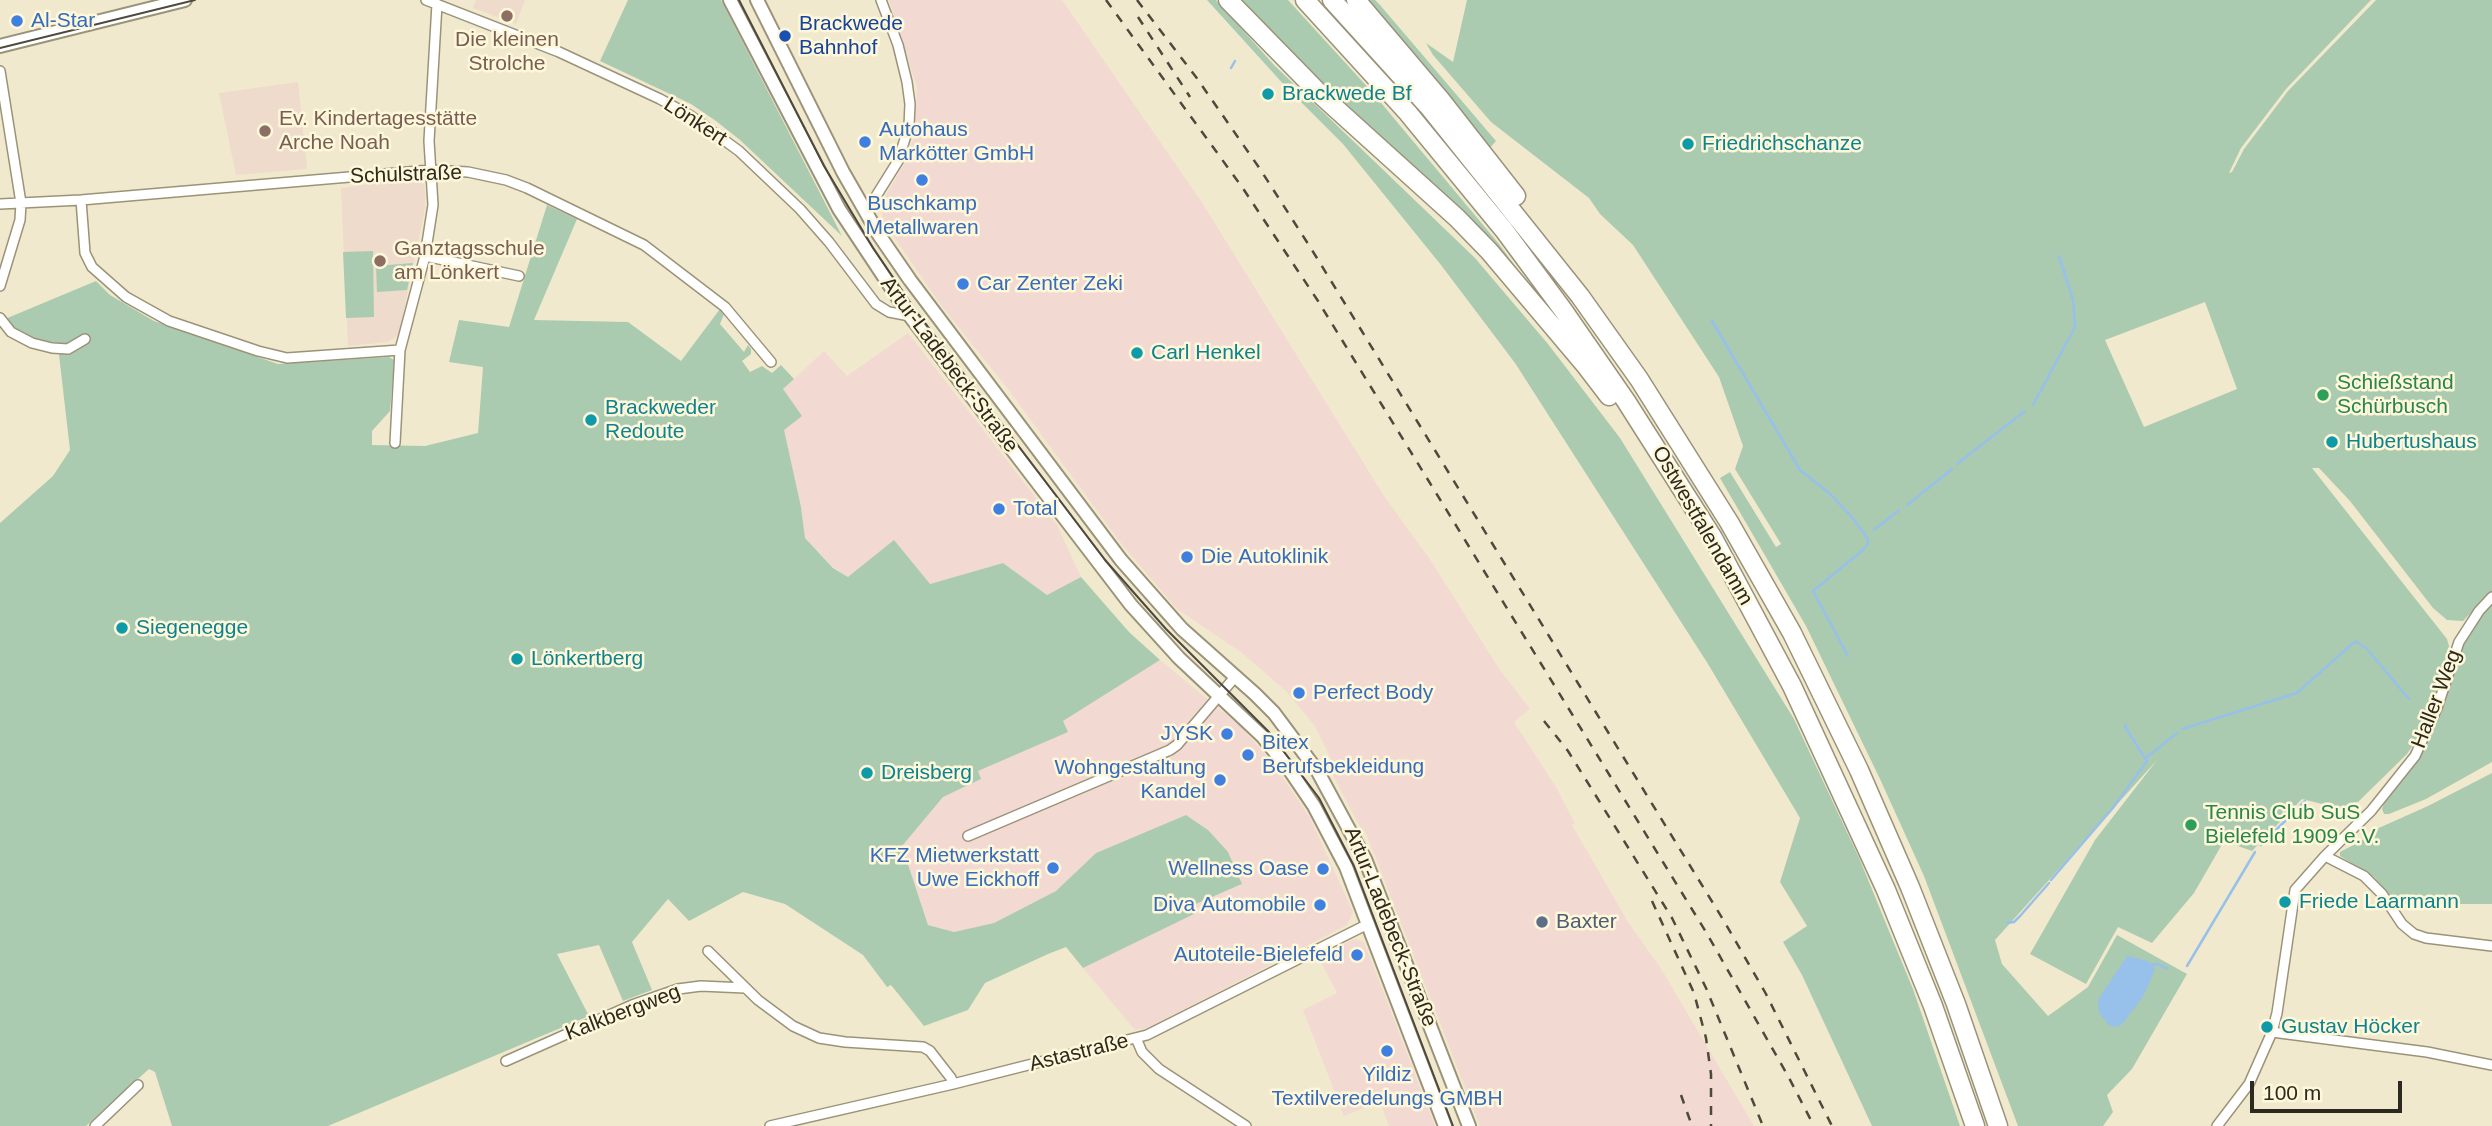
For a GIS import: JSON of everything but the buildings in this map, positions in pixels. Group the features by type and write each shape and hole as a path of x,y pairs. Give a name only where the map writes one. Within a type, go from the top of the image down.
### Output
{"highway":[{"path":"1228,0 1322,96 1457,218 1489,251 1586,366 1629,422 1705,542 1763,645 1792,686"},
{"name":"Ostwestfalendamm","path":"1305,0 1463,178 1563,310 1626,401 1698,515 1792,686 1886,890 1933,1006 1975,1126"},
{"name":"Ostwestfalendamm","path":"1332,0 1429,107 1580,296 1691,458 1791,633 1859,771 1910,887 1956,1004 1997,1126"},
{"path":"1356,0 1496,168 1552,246 1580,296"}],"street":[{"path":"0,46 186,0"},
{"name":"Lönkert","path":"426,0 570,57 691,116 739,151 771,180 815,225 881,309 910,316"},
{"name":"Artur-Ladebeck-Straße","path":"730,0 839,209 910,316 1131,605 1165,644 1263,737 1307,796 1337,846 1445,1126"},
{"name":"Artur-Ladebeck-Straße","path":"757,0 864,209 892,255 940,323 1121,560 1182,629 1260,699 1297,742 1347,823 1365,859 1469,1126"},
{"path":"864,209 873,201 898,160 909,126 907,82 898,46 881,0"},
{"path":"395,443 400,350 425,256 433,205 429,141 437,4"},
{"path":"0,71 21,203 20,220 0,286"},
{"name":"Schulstraße","path":"0,204 81,200 431,170 468,172 506,180 555,200 644,245 725,307 771,362"},
{"path":"81,200 85,253 92,267 126,297 169,321 246,348 287,358 400,350"},
{"path":"425,256 519,276"},
{"path":"0,318 6,328 20,338 42,346 68,349 85,339"},
{"name":"Haller Weg","path":"2217,1126 2249,1084 2272,1031 2295,890 2371,811 2415,756 2437,708 2459,642 2479,611 2492,597"},
{"path":"968,836 1170,750 1235,677"},
{"path":"2325,856 2359,873 2373,884 2406,929 2414,934 2426,938 2492,946"},
{"name":"Astastraße","path":"771,1126 1147,1035 1368,924"},
{"path":"708,951 773,1013 793,1026 819,1038 923,1047 930,1051 953,1084"},
{"name":"Kalkbergweg","path":"506,1061 632,1004 678,989 701,986 745,988"},
{"path":"2272,1031 2427,1052 2492,1065"},
{"path":"1136,1038 1142,1052 1159,1069 1246,1126"},
{"path":"95,1126 138,1085"}],"shaded area":[{"name":"Die kleinen Strolche","path":"476,0 525,0 516,24 473,8"},
{"path":"889,0 1062,0 1201,201 1384,496 1429,558 1500,670 1530,709 1514,722 1556,787 1575,824 1572,825 1628,922 1660,967 1754,1126 1480,1126 1366,833 1359,825 1328,766 1331,759 1315,726 1286,691 1242,653 1177,609 1123,546 1005,385 943,308 885,224 882,217 883,200 905,163 915,135 917,87"},
{"name":"Ev. Kindertagesstätte Arche Noah","path":"298,82 307,169 236,175 219,93"},
{"name":"Ganztagsschule am Lönkert","path":"371,180 420,180 425,187 425,209 399,334 388,342 348,346 341,188 369,184"},
{"path":"908,333 1057,525 1081,577 1047,595 1003,563 930,584 848,577 833,567 805,538 801,507 783,429 783,389 824,351 847,376"},
{"path":"1160,660 1240,726 1272,762 1309,816 1353,912 1347,925 1148,1028 1135,1030 1083,968 1193,914 1189,907 1241,885 1208,830 1186,815 1096,853 1056,891 994,923 954,932 928,925 902,845 943,797 980,779 978,771 1067,732 1063,721"},
{"path":"1355,939 1364,942 1435,1126 1389,1126 1380,1101 1344,1116 1303,1010 1337,993 1318,956"}],"green space":[{"path":"628,0 721,0 842,236 740,140 716,121 691,104 600,61"},
{"path":"1207,0 1216,0 1274,65 1475,258 1548,344 1620,438 1794,719 1860,860 1913,989 1960,1126 1872,1126 1802,975 1783,942 1807,926 1780,882 1800,818 1708,664 1515,363 1441,265 1343,144 1286,87"},
{"path":"1237,0 1288,0 1372,92 1499,244 1534,292 1353,119"},
{"path":"1366,0 1375,0 1380,5 1496,141 1489,149"},
{"path":"1467,0 2371,0 2286,89 2241,148 2229,173 2288,91 2376,0 2492,0 2492,591 2463,621 2447,620 2433,608 2350,501 2319,468 2312,468 2447,639 2449,646 2435,700 2423,730 2407,754 2358,802 2352,803 2346,810 2302,799 2252,851 2224,841 2194,893 2152,943 2118,927 2086,984 2030,954 2095,840 2157,760 1995,940 2002,964 2048,1016 2088,987 2117,935 2187,974 2132,1069 2107,1095 2113,1112 2103,1126 2018,1126 1924,876 1880,779 1806,626 1720,478 1730,472 1776,547 1781,544 1735,469 1743,446 1719,377 1633,245 1600,214 1589,198 1491,122 1433,55 1426,43 1453,62","holes":["2205,302 2237,389 2144,427 2105,340"]},
{"path":"547,205 577,219 534,320 628,322 681,361 720,309 724,314 720,324 744,352 748,345 751,349 751,354 742,361 750,372 762,366 772,373 781,365 794,379 783,389 802,416 784,430 805,538 833,568 848,577 894,540 930,584 1003,563 1047,595 1081,577 1129,632 1160,660 1063,721 1068,732 978,771 981,779 943,797 902,846 928,925 954,932 994,923 1056,891 1096,853 1186,815 1208,830 1228,852 1242,884 1189,907 1194,914 1083,968 1066,947 1048,954 985,983 968,1010 924,1026 891,985 887,987 863,955 785,904 743,892 689,921 668,899 632,942 652,990 623,1001 599,945 557,954 589,1016 328,1126 172,1126 155,1072 149,1069 86,1126 0,1126 0,523 53,476 70,450 58,346 42,343 12,328 5,319 96,281 110,295 154,321 278,364 389,357 394,360 390,411 372,431 372,445 425,446 478,433 483,367 449,362 459,320 509,327"},
{"path":"373,251 374,317 346,318 343,252"},
{"path":"413,263 407,290 377,292 376,266"},
{"path":"2492,604 2492,762 2426,799 2384,814 2384,804 2419,758 2432,734 2464,643"},
{"path":"2492,773 2492,904 2397,904 2374,877 2340,856 2340,852 2361,841 2372,831"}],"water":[{"path":"2127,956 2148,961 2155,969 2144,995 2124,1022 2118,1027 2110,1026 2099,1013 2098,1000"}],"waterway":[{"path":"1231,68 1235,61"},
{"path":"2033,405 2075,327 2073,300 2059,256"},
{"path":"1712,321 1800,470 1830,494 1868,539 1863,550 1813,591 1848,656"},
{"path":"1957,464 2025,411"},
{"path":"1907,505 1952,469"},
{"path":"1874,530 1899,510"},
{"path":"2182,729 2297,693 2357,642 2366,648 2409,699"},
{"path":"2051,880 2112,809 2147,761 2125,727 2126,724"},
{"path":"2147,757 2177,733"},
{"path":"2261,845 2305,801"},
{"path":"2187,966 2255,852"},
{"path":"2007,923 2014,922 2049,883"},
{"path":"2150,965 2157,964 2167,968"}],"tram line":[{"path":"0,48 195,0"},
{"path":"739,0 824,166 873,248 916,311 1105,560 1166,629 1269,732 1319,798 1354,866 1453,1126"}],"railway":[{"path":"1106,0 1242,187 1318,301 1706,932 1814,1126"},
{"path":"1137,0 1196,77 1312,250 1724,921 1766,994 1832,1126"},
{"path":"1138,17 1190,97"},
{"path":"1544,721 1568,751 1672,918 1706,988 1763,1126"},
{"path":"1652,901 1694,993 1706,1038 1711,1074 1711,1126"},
{"path":"1681,1095 1692,1126"}],"place":[{"name":"Die kleinen Strolche","path":"507,16"},
{"name":"Al-Star","path":"17,21"},
{"name":"Brackwede Bahnhof","path":"785,36"},
{"name":"Brackwede Bf","path":"1268,94"},
{"name":"Ev. Kindertagesstätte Arche Noah","path":"265,131"},
{"name":"Autohaus Markötter GmbH","path":"865,142"},
{"name":"Friedrichschanze","path":"1688,144"},
{"name":"Buschkamp Metallwaren","path":"922,180"},
{"name":"Ganztagsschule am Lönkert","path":"380,261"},
{"name":"Car Zenter Zeki","path":"963,284"},
{"name":"Carl Henkel","path":"1137,353"},
{"name":"Schießstand Schürbusch","path":"2323,395"},
{"name":"Brackweder Redoute","path":"591,420"},
{"name":"Hubertushaus","path":"2332,442"},
{"name":"Total","path":"999,509"},
{"name":"Die Autoklinik","path":"1187,557"},
{"name":"Siegenegge","path":"122,628"},
{"name":"Lönkertberg","path":"517,659"},
{"name":"Perfect Body","path":"1299,693"},
{"name":"JYSK","path":"1227,734"},
{"name":"Bitex Berufsbekleidung","path":"1248,755"},
{"name":"Dreisberg","path":"867,773"},
{"name":"Wohngestaltung Kandel","path":"1220,780"},
{"name":"Tennis Club SuS Bielefeld 1909 e.V.","path":"2191,825"},
{"name":"KFZ Mietwerkstatt Uwe Eickhoff","path":"1053,868"},
{"name":"Wellness Oase","path":"1323,869"},
{"name":"Friede Laarmann","path":"2285,902"},
{"name":"Diva Automobile","path":"1320,905"},
{"name":"Baxter","path":"1542,922"},
{"name":"Autoteile-Bielefeld","path":"1357,955"},
{"name":"Gustav Höcker","path":"2267,1027"},
{"name":"Yildiz Textilveredelungs GMBH","path":"1387,1051"}]}
